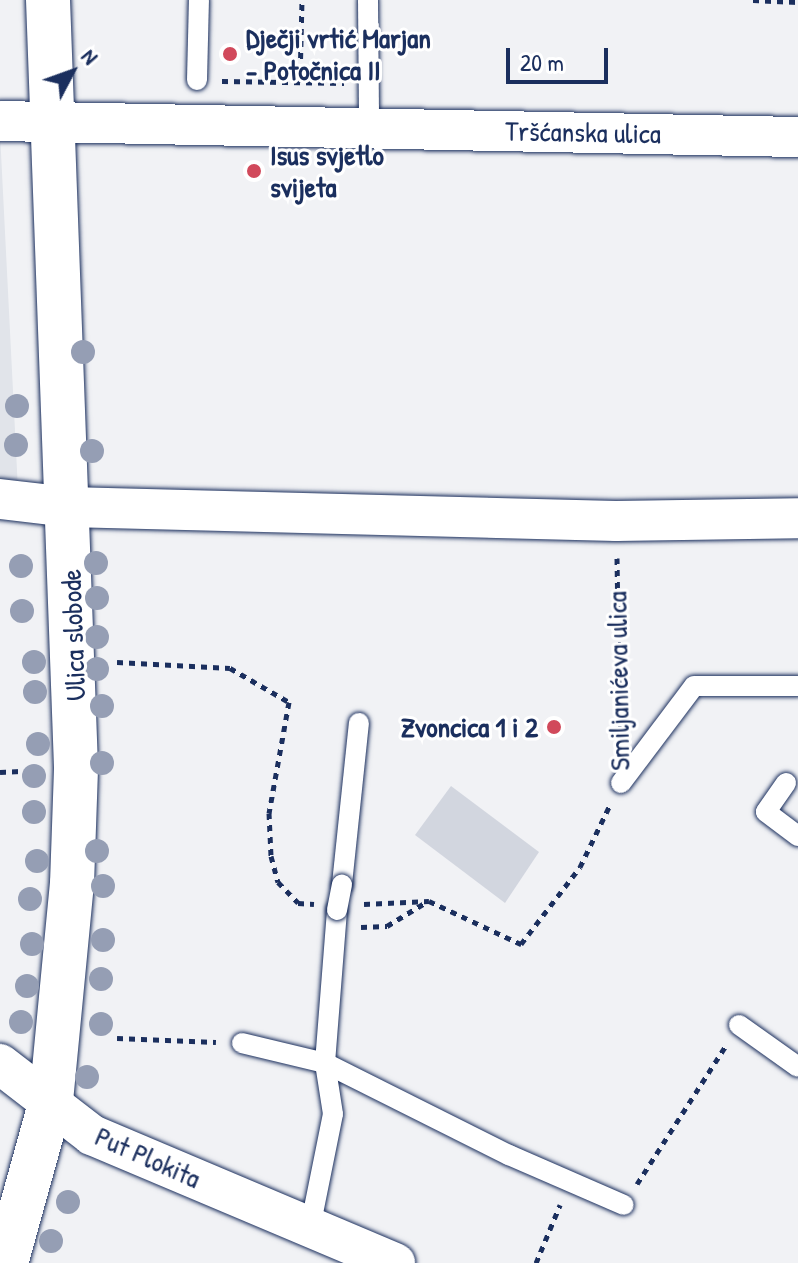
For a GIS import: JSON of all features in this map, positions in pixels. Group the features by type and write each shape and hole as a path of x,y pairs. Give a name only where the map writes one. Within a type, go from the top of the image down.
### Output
{"main road":[{"name":"Ulica slobode","path":"6,1263 38,1162 51,1101 72,884 75,782 68,507 48,0"}],"street":[{"name":"Tršćanska ulica","path":"0,121 798,137"},
{"path":"0,499 68,507 616,521 798,518"},
{"name":"Put Plokita","path":"0,1064 92,1135 395,1263"}],"lane":[{"path":"197,80 199,0"},
{"path":"368,0 369,127"},
{"path":"621,783 694,686 798,686"},
{"path":"310,1228 333,1114 325,1063 334,914 342,884 359,723"},
{"path":"786,783 766,812 798,836"},
{"path":"739,1025 798,1067"},
{"path":"242,1043 325,1063 509,1155 624,1205"}],"path":[{"path":"300,82 302,0"},
{"path":"753,0 798,2"},
{"path":"197,80 369,83"},
{"name":"Smiljanićeva ulica","path":"361,904 429,901 521,944 580,867 621,783 616,521"},
{"path":"117,662 230,668 289,702 269,813 271,856 278,882 298,903 387,926 429,901"},
{"path":"0,772 21,771"},
{"path":"624,1205 739,1025"},
{"path":"117,1038 242,1043"},
{"path":"536,1263 550,1229"}],"shaded area":[{"path":"0,133 18,490 0,488"},
{"path":"451,786 539,852 505,903 415,835"}],"place":[{"name":"Dječji vrtić Marjan - Potočnica II","path":"230,54"},
{"name":"Isus svjetlo svijeta","path":"254,171"},
{"name":"Zvoncica 1 i 2","path":"554,727"}]}
